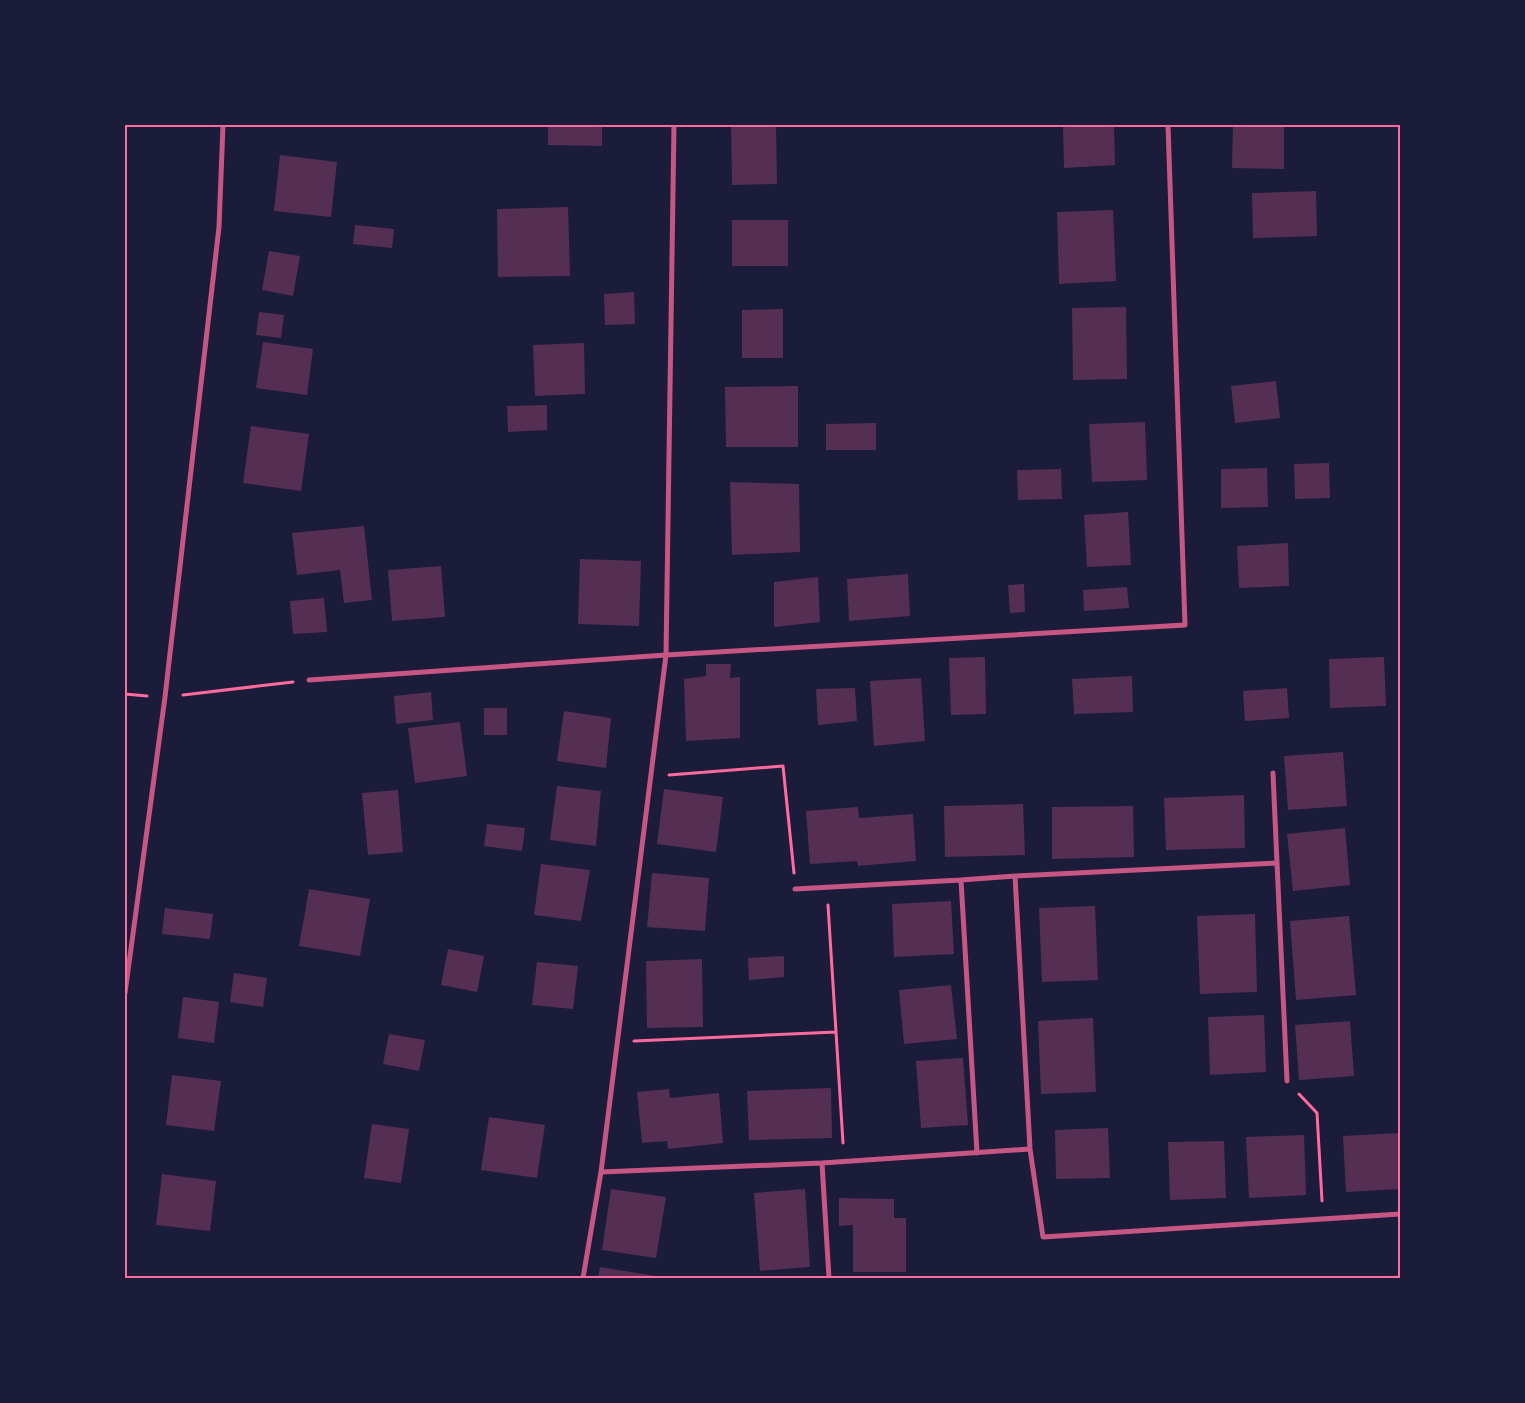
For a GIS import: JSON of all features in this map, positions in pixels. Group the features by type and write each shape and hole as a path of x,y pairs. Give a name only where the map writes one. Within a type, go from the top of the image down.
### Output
{"street":[{"path":"125,994 165,697 219,227 224,125"},
{"path":"583,1278 601,1172 666,655 674,125"},
{"path":"309,680 666,655 1185,625 1168,125"},
{"path":"1273,773 1287,1081"},
{"path":"795,889 1277,863"},
{"path":"1015,876 1030,1149 1043,1237 1400,1214"},
{"path":"961,880 977,1153"},
{"path":"601,1172 844,1162 1030,1149"},
{"path":"822,1163 829,1278"}],"path":[{"path":"165,697 309,680"},
{"path":"651,776 783,766 795,889"},
{"path":"827,887 844,1162"},
{"path":"618,1042 836,1032"},
{"path":"1287,1081 1317,1113 1324,1219"}],"building":[{"path":"548,125 602,125 602,146 548,145"},
{"path":"731,125 776,125 777,184 732,185"},
{"path":"1063,125 1114,125 1115,165 1064,168"},
{"path":"1233,126 1284,126 1284,169 1232,168"},
{"path":"280,155 337,162 331,217 274,211"},
{"path":"1316,191 1317,236 1253,238 1252,193"},
{"path":"568,207 570,276 498,277 497,209"},
{"path":"1113,210 1116,281 1059,284 1057,212"},
{"path":"732,220 788,220 788,266 732,266"},
{"path":"355,225 394,229 392,248 353,244"},
{"path":"269,251 300,256 293,296 262,290"},
{"path":"634,292 635,324 605,325 604,294"},
{"path":"1126,307 1127,379 1073,380 1072,308"},
{"path":"783,309 783,358 742,358 742,310"},
{"path":"259,312 284,315 281,338 256,335"},
{"path":"263,342 313,349 307,395 256,388"},
{"path":"584,343 585,394 535,396 533,345"},
{"path":"1276,381 1280,418 1235,423 1231,386"},
{"path":"798,386 798,447 726,447 725,387"},
{"path":"547,405 547,430 508,432 507,406"},
{"path":"1145,422 1147,480 1092,482 1089,424"},
{"path":"876,423 876,450 826,450 826,424"},
{"path":"251,426 309,434 301,491 243,483"},
{"path":"1329,463 1330,498 1295,499 1294,464"},
{"path":"1267,468 1268,507 1221,508 1221,469"},
{"path":"1061,469 1062,499 1018,500 1017,470"},
{"path":"730,482 799,484 800,552 732,555"},
{"path":"1128,512 1131,565 1087,567 1084,515"},
{"path":"364,526 372,600 344,603 340,570 297,575 292,533"},
{"path":"1288,543 1289,586 1239,588 1237,546"},
{"path":"580,559 641,561 639,626 578,624"},
{"path":"441,566 445,617 392,621 388,570"},
{"path":"908,574 910,616 849,621 847,579"},
{"path":"818,577 820,622 774,627 774,582"},
{"path":"1024,584 1025,612 1010,613 1008,585"},
{"path":"1127,587 1129,608 1084,611 1083,590"},
{"path":"324,598 327,632 293,634 290,601"},
{"path":"985,657 986,714 951,715 949,658"},
{"path":"1384,657 1386,706 1330,708 1329,659"},
{"path":"706,664 731,664 730,678 740,677 740,738 686,741 684,679 706,676"},
{"path":"1132,676 1133,712 1074,714 1072,679"},
{"path":"921,678 925,741 874,746 870,681"},
{"path":"855,688 857,721 818,725 816,689"},
{"path":"1287,688 1289,718 1245,721 1243,691"},
{"path":"431,692 433,720 396,724 394,696"},
{"path":"484,708 507,708 507,735 484,735"},
{"path":"564,711 611,718 606,768 557,761"},
{"path":"460,722 467,776 415,783 408,728"},
{"path":"1343,752 1347,806 1288,810 1284,756"},
{"path":"557,786 601,791 596,846 550,840"},
{"path":"664,789 723,797 716,852 657,844"},
{"path":"398,790 403,852 368,855 362,793"},
{"path":"1244,795 1245,848 1166,850 1164,798"},
{"path":"1023,804 1025,855 945,857 944,806"},
{"path":"1133,806 1134,857 1052,859 1052,807"},
{"path":"858,807 859,818 913,814 916,861 858,866 857,861 810,864 806,811"},
{"path":"487,824 525,828 522,851 484,846"},
{"path":"1345,828 1350,885 1293,891 1287,834"},
{"path":"541,864 590,870 581,921 534,915"},
{"path":"652,873 709,878 705,931 647,927"},
{"path":"309,889 370,899 360,956 299,946"},
{"path":"951,901 954,954 894,957 892,904"},
{"path":"1095,906 1098,980 1042,982 1039,908"},
{"path":"165,908 213,914 210,939 162,934"},
{"path":"1255,914 1257,992 1200,994 1197,916"},
{"path":"1349,916 1356,995 1296,1000 1290,921"},
{"path":"448,949 484,956 477,992 441,985"},
{"path":"784,956 784,977 749,980 748,958"},
{"path":"702,959 703,1027 647,1028 646,961"},
{"path":"537,962 578,966 573,1009 532,1005"},
{"path":"234,973 267,978 263,1007 230,1002"},
{"path":"951,985 957,1039 904,1044 899,990"},
{"path":"183,997 219,1002 214,1043 178,1038"},
{"path":"1264,1015 1266,1072 1210,1075 1208,1017"},
{"path":"1093,1018 1096,1092 1041,1094 1038,1021"},
{"path":"1350,1021 1354,1076 1299,1080 1295,1025"},
{"path":"389,1034 425,1040 419,1071 383,1064"},
{"path":"963,1058 968,1125 921,1128 916,1061"},
{"path":"172,1075 221,1081 214,1131 166,1125"},
{"path":"831,1088 832,1138 749,1140 747,1091"},
{"path":"669,1089 670,1098 719,1093 723,1143 668,1149 667,1141 642,1143 637,1092"},
{"path":"489,1117 545,1125 537,1178 481,1170"},
{"path":"372,1124 409,1129 401,1183 364,1178"},
{"path":"1108,1128 1110,1178 1056,1179 1055,1130"},
{"path":"1400,1133 1400,1189 1346,1192 1343,1136"},
{"path":"1304,1135 1306,1195 1249,1198 1246,1137"},
{"path":"1224,1141 1226,1198 1170,1200 1168,1142"},
{"path":"162,1174 216,1181 210,1231 156,1225"},
{"path":"611,1189 666,1197 656,1258 602,1250"},
{"path":"805,1189 810,1267 760,1271 754,1193"},
{"path":"839,1198 894,1199 894,1218 906,1218 906,1272 853,1272 853,1225 839,1226"},
{"path":"600,1267 656,1276 655,1278 598,1278"},
{"path":"1400,1275 1400,1278 1377,1278 1377,1277"}]}
